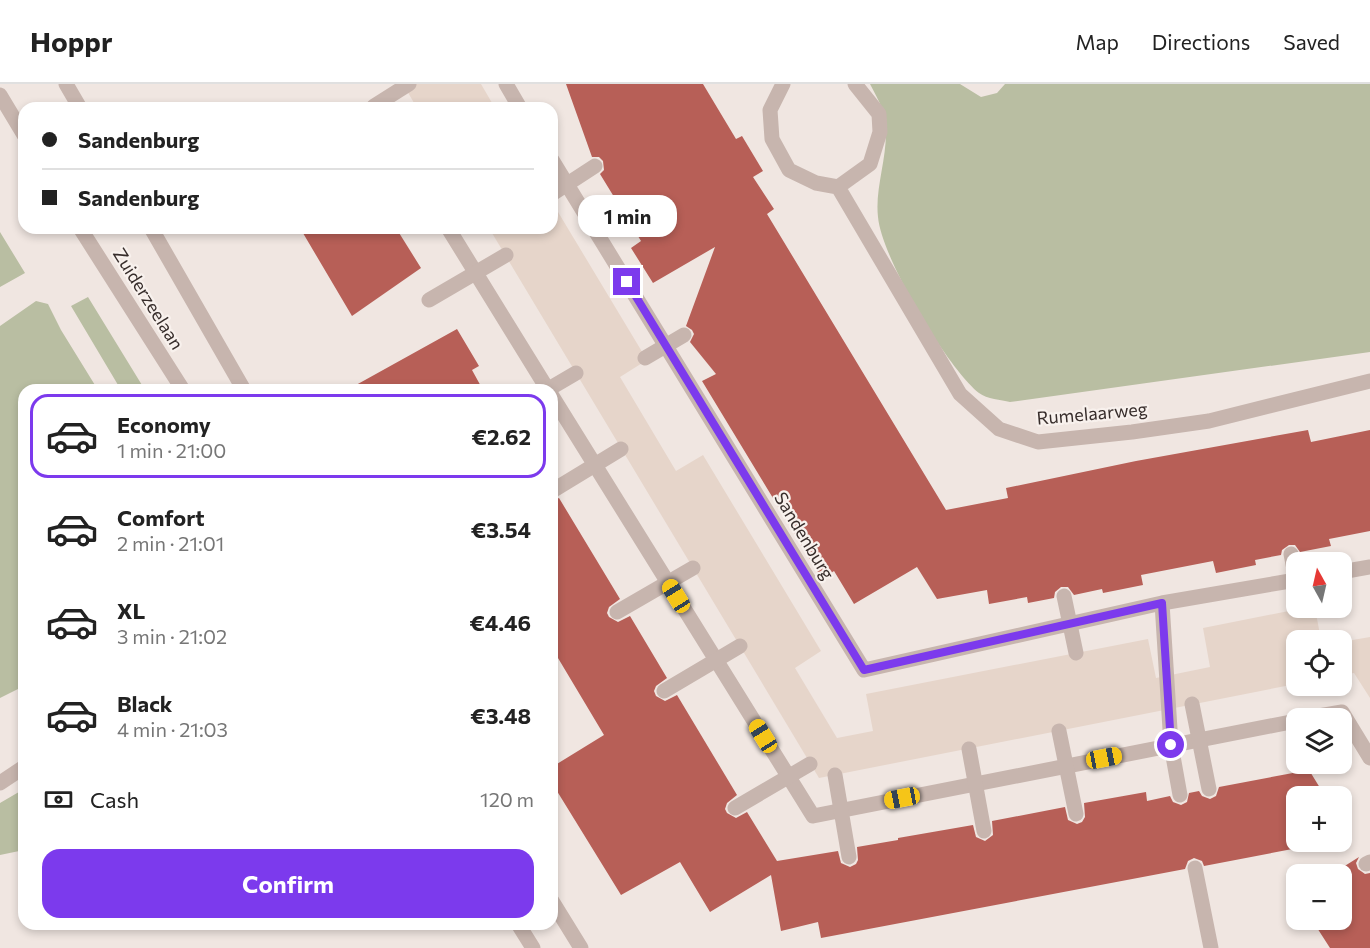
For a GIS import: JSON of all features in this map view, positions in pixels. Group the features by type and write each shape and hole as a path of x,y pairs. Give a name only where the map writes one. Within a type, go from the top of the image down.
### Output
{"street":[{"path":"66,84 76,102"},
{"path":"380,102 409,84"},
{"path":"506,84 516,102"},
{"path":"783,84 770,110 772,139 789,170 816,183 838,187 870,164 880,132 879,114 855,84"},
{"path":"0,95 18,125"},
{"path":"558,190 595,166"},
{"name":"Sandenburg","path":"558,170 864,670 1162,603 1286,581"},
{"name":"Rumelaarweg","path":"838,187 960,394 999,429 1038,442 1132,432 1209,421 1370,381"},
{"name":"Zuiderzeelaan","path":"84,234 179,384"},
{"name":"Zuiderzeelaan","path":"154,234 241,384"},
{"path":"452,234 544,384"},
{"path":"429,300 506,255"},
{"path":"645,358 684,335"},
{"path":"558,384 576,373"},
{"path":"558,406 813,816 1286,723"},
{"path":"558,487 621,449"},
{"path":"1352,570 1370,567"},
{"path":"616,612 693,568"},
{"path":"1064,596 1076,653"},
{"path":"1162,603 1171,745 1180,795"},
{"path":"664,691 740,646"},
{"path":"1192,704 1209,789"},
{"path":"1352,728 1370,758"},
{"path":"1059,731 1076,814"},
{"path":"969,749 984,831"},
{"path":"735,808 810,764"},
{"path":"0,783 18,771"},
{"path":"835,776 849,857"},
{"path":"1195,867 1211,948"},
{"path":"558,911 581,948"},
{"path":"522,930 532,948"}],"green space":[{"path":"870,84 960,84 981,97 997,93 1005,84 1370,84 1370,352 1010,402 982,395 966,380 934,337 903,284 882,236 878,204 885,149 885,122 881,106"},
{"path":"0,232 25,273 0,287"},
{"path":"88,297 141,384 117,384 71,306"},
{"path":"36,301 48,304 94,384 18,384 18,689 0,698 0,326"},
{"path":"18,792 18,851 0,855 0,803"}],"shaded area":[{"path":"403,84 481,84 492,102 414,102"},
{"path":"558,212 647,360 620,377 676,471 703,455 821,651 795,668 837,738 873,731 866,694 1148,639 1156,678 1210,667 1203,628 1286,612 1286,618 1317,618 1319,630 1286,630 1286,686 819,778 493,234 558,234"},
{"path":"1370,637 1370,698 1352,673 1352,640"}],"building":[{"path":"566,84 703,84 736,139 742,136 763,171 753,177 774,209 767,214 946,510 1008,498 1006,488 1136,461 1308,430 1311,442 1370,430 1370,531 1329,539 1331,546 1300,552 1295,545 1289,545 1282,550 1281,555 1255,560 1256,565 1216,573 1213,561 1141,575 1143,585 1103,593 1102,589 1074,595 1068,587 1061,587 1055,592 1054,598 1028,603 1027,597 989,604 987,590 937,599 917,567 854,604 834,571 822,579 702,381 716,374 690,342 694,334 686,326 715,247 653,283 631,248 641,241 600,174 604,170 603,161 599,157 592,157"},
{"path":"304,234 400,234 421,268 352,316"},
{"path":"457,329 479,366 472,370 480,384 358,384"},
{"path":"559,498 620,599 609,607 607,613 609,617 618,622 630,616 667,678 656,686 654,691 656,696 665,701 677,695 737,795 727,803 725,809 727,813 736,818 747,812 777,861 838,851 841,863 850,867 858,860 857,847 973,825 976,837 985,841 993,835 992,821 1065,807 1068,820 1077,824 1085,817 1084,803 1146,792 1147,801 1170,796 1173,802 1181,805 1187,802 1189,793 1199,791 1202,796 1210,799 1216,796 1219,787 1288,774 1311,774 1319,786 1286,786 1286,850 1204,866 1202,861 1194,858 1188,861 1185,869 821,938 818,922 781,931 771,875 710,912 680,862 621,895 558,793 558,763 604,735 558,658"},
{"path":"1359,857 1356,863 1358,869 1365,874 1370,873 1370,948 1330,948 1318,930 1352,930 1352,864 1348,864"}],"route":[{"path":"627,282 864,670 1162,603 1171,745"}]}
